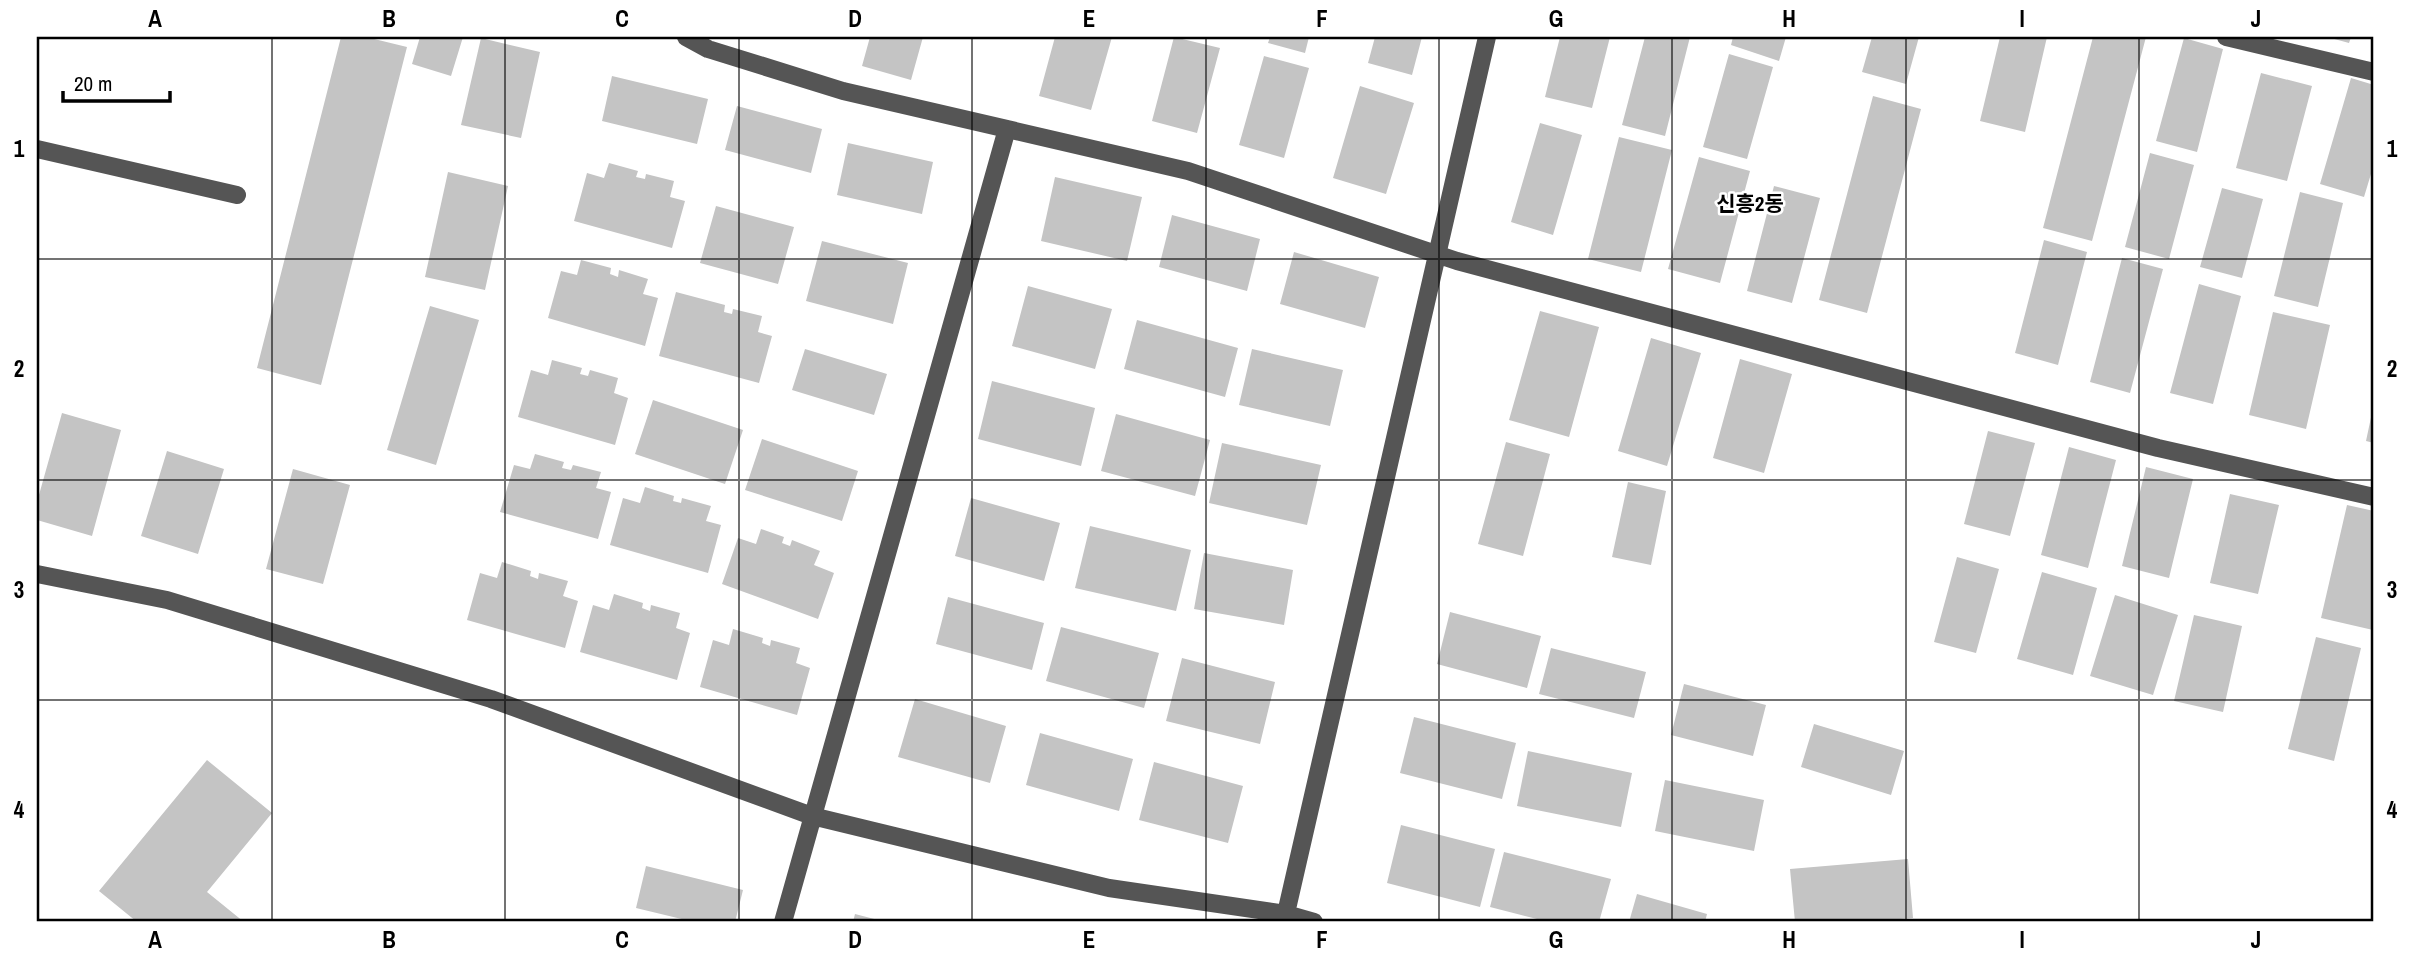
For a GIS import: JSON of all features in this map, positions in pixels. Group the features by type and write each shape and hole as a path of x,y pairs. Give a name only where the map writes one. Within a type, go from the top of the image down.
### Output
{"street":[{"path":"685,37 708,49 843,91 1188,172 1438,255 2158,447 2374,497"},
{"path":"1284,918 1487,37"},
{"path":"2226,37 2374,72"},
{"path":"783,922 1007,129"},
{"path":"37,149 237,195"},
{"path":"37,574 167,600 491,699 812,816 1109,888 1314,922"}],"building":[{"path":"341,37 366,37 407,47 321,385 257,368"},
{"path":"420,37 463,37 451,76 412,64"},
{"path":"870,37 923,37 911,80 862,66"},
{"path":"1055,37 1112,37 1091,110 1039,96"},
{"path":"1174,37 1220,48 1197,133 1152,121"},
{"path":"1270,37 1309,37 1305,53 1268,43"},
{"path":"1375,37 1422,37 1412,75 1368,63"},
{"path":"1560,37 1610,37 1592,108 1545,97"},
{"path":"1645,37 1690,37 1665,136 1622,125"},
{"path":"1733,37 1786,37 1779,61 1731,45"},
{"path":"1872,37 1919,37 1906,84 1862,72"},
{"path":"2000,37 2047,37 2025,132 1980,121"},
{"path":"2093,37 2146,37 2092,241 2043,228"},
{"path":"2327,37 2351,37 2349,43"},
{"path":"481,38 540,52 521,138 461,125"},
{"path":"2184,38 2223,49 2197,152 2156,141"},
{"path":"1729,54 1773,67 1747,159 1703,147"},
{"path":"1264,56 1309,68 1284,158 1239,145"},
{"path":"2261,73 2312,86 2287,181 2236,168"},
{"path":"612,76 708,99 697,144 602,121"},
{"path":"2351,78 2374,85 2374,164 2364,197 2320,184"},
{"path":"1360,86 1414,103 1386,194 1333,178"},
{"path":"1873,96 1921,109 1867,313 1819,300"},
{"path":"737,106 822,129 811,173 725,150"},
{"path":"1540,123 1582,135 1553,235 1511,222"},
{"path":"1619,137 1672,150 1641,272 1588,259"},
{"path":"848,143 933,162 922,214 837,195"},
{"path":"2150,153 2194,165 2169,259 2125,247"},
{"path":"1699,157 1750,171 1720,283 1668,269"},
{"path":"609,163 638,171 636,177 645,179 646,174 674,181 670,197 685,201 672,248 574,221 587,173 604,178"},
{"path":"448,172 508,186 485,290 425,277"},
{"path":"1055,177 1142,197 1127,261 1041,241"},
{"path":"1774,186 1820,198 1792,303 1747,291"},
{"path":"2222,188 2263,199 2242,278 2200,267"},
{"path":"2300,192 2343,203 2318,307 2274,296"},
{"path":"716,206 794,227 778,284 700,263"},
{"path":"1172,215 1260,239 1247,291 1159,267"},
{"path":"2044,240 2087,252 2058,365 2015,353"},
{"path":"822,241 908,263 893,324 806,301"},
{"path":"1294,252 1379,277 1365,328 1280,304"},
{"path":"2122,258 2163,269 2130,393 2090,382"},
{"path":"581,260 611,268 610,274 618,277 619,270 648,279 643,294 658,298 645,346 548,318 561,271 577,275"},
{"path":"2199,284 2241,296 2213,404 2170,393"},
{"path":"1028,286 1112,309 1095,369 1012,346"},
{"path":"676,292 725,305 724,312 732,314 733,309 762,316 758,332 772,336 759,383 659,356"},
{"path":"430,306 479,320 436,465 387,450"},
{"path":"1540,311 1599,327 1569,437 1509,420"},
{"path":"2273,312 2330,325 2306,429 2249,415"},
{"path":"1137,320 1238,348 1225,397 1124,369"},
{"path":"1651,338 1701,353 1667,466 1618,451"},
{"path":"805,349 887,374 874,415 792,390"},
{"path":"1252,349 1343,370 1330,426 1239,405"},
{"path":"1740,359 1792,374 1764,473 1713,458"},
{"path":"552,360 582,368 580,374 588,376 590,370 618,378 614,393 628,398 615,445 518,417 531,370 548,375"},
{"path":"992,381 1095,408 1081,466 978,439"},
{"path":"653,400 743,430 725,484 635,454"},
{"path":"2374,408 2374,443 2366,441"},
{"path":"62,413 121,430 92,536 37,520 37,502"},
{"path":"1116,414 1210,440 1195,496 1101,471"},
{"path":"1988,431 2035,443 2010,536 1964,524"},
{"path":"762,439 858,471 842,521 745,490"},
{"path":"1506,442 1550,454 1523,556 1478,544"},
{"path":"1222,443 1321,465 1307,525 1209,503"},
{"path":"2069,447 2116,460 2088,568 2041,555"},
{"path":"167,451 224,469 198,554 141,536"},
{"path":"535,454 564,462 562,468 571,470 573,465 601,472 596,488 611,492 598,539 500,512 514,465 530,469"},
{"path":"2146,467 2193,479 2169,578 2122,566"},
{"path":"293,469 350,485 323,584 266,569"},
{"path":"1628,482 1666,491 1651,565 1612,557"},
{"path":"645,487 674,496 673,501 681,503 682,498 711,506 706,521 721,525 708,573 610,545 623,498 640,503"},
{"path":"2230,494 2279,505 2258,594 2210,583"},
{"path":"971,498 1060,523 1044,581 955,556"},
{"path":"2347,505 2374,511 2373,630 2321,618"},
{"path":"1090,526 1191,550 1176,611 1075,588"},
{"path":"761,529 784,537 782,543 790,546 792,540 820,551 814,565 834,573 818,619 722,584 738,538 756,544"},
{"path":"1204,553 1293,570 1284,625 1194,609"},
{"path":"1957,557 1999,569 1976,653 1934,642"},
{"path":"502,562 531,571 530,576 538,579 539,573 568,581 563,596 578,601 565,648 467,620 480,573 497,578"},
{"path":"2042,572 2097,588 2073,675 2017,659"},
{"path":"614,594 643,603 642,608 650,611 651,605 680,613 676,628 690,633 677,680 580,652 593,605 609,610"},
{"path":"2115,595 2178,615 2153,695 2090,676"},
{"path":"948,597 1044,623 1032,670 936,644"},
{"path":"1450,612 1541,636 1527,688 1437,664"},
{"path":"2194,615 2242,626 2223,712 2174,701"},
{"path":"1061,627 1159,653 1144,708 1046,681"},
{"path":"733,629 763,638 762,643 770,646 771,640 800,648 796,663 810,668 797,715 700,687 713,640 729,645"},
{"path":"2316,637 2361,648 2334,761 2288,749"},
{"path":"1551,648 1646,672 1634,718 1539,694"},
{"path":"1182,658 1275,682 1260,744 1166,721"},
{"path":"1684,684 1766,705 1753,756 1671,735"},
{"path":"915,699 1006,726 990,783 898,757"},
{"path":"1414,717 1516,743 1502,799 1400,773"},
{"path":"1814,724 1904,751 1891,795 1801,767"},
{"path":"1040,733 1133,759 1119,811 1026,785"},
{"path":"1528,751 1632,773 1621,827 1517,806"},
{"path":"207,760 272,813 207,892 244,922 137,922 99,891"},
{"path":"1154,762 1243,786 1228,843 1139,820"},
{"path":"1665,780 1764,800 1754,851 1655,831"},
{"path":"1401,825 1495,849 1480,907 1387,883"},
{"path":"1504,852 1611,879 1599,922 1549,922 1490,907"},
{"path":"1908,859 1913,918 1861,922 1795,922 1790,869"},
{"path":"646,866 743,890 735,922 694,922 636,908"},
{"path":"1637,894 1707,914 1705,922 1629,922"},
{"path":"855,914 882,921 882,922 853,922"}],"district":[{"name":"신흥2동","path":"1750,203"}]}
